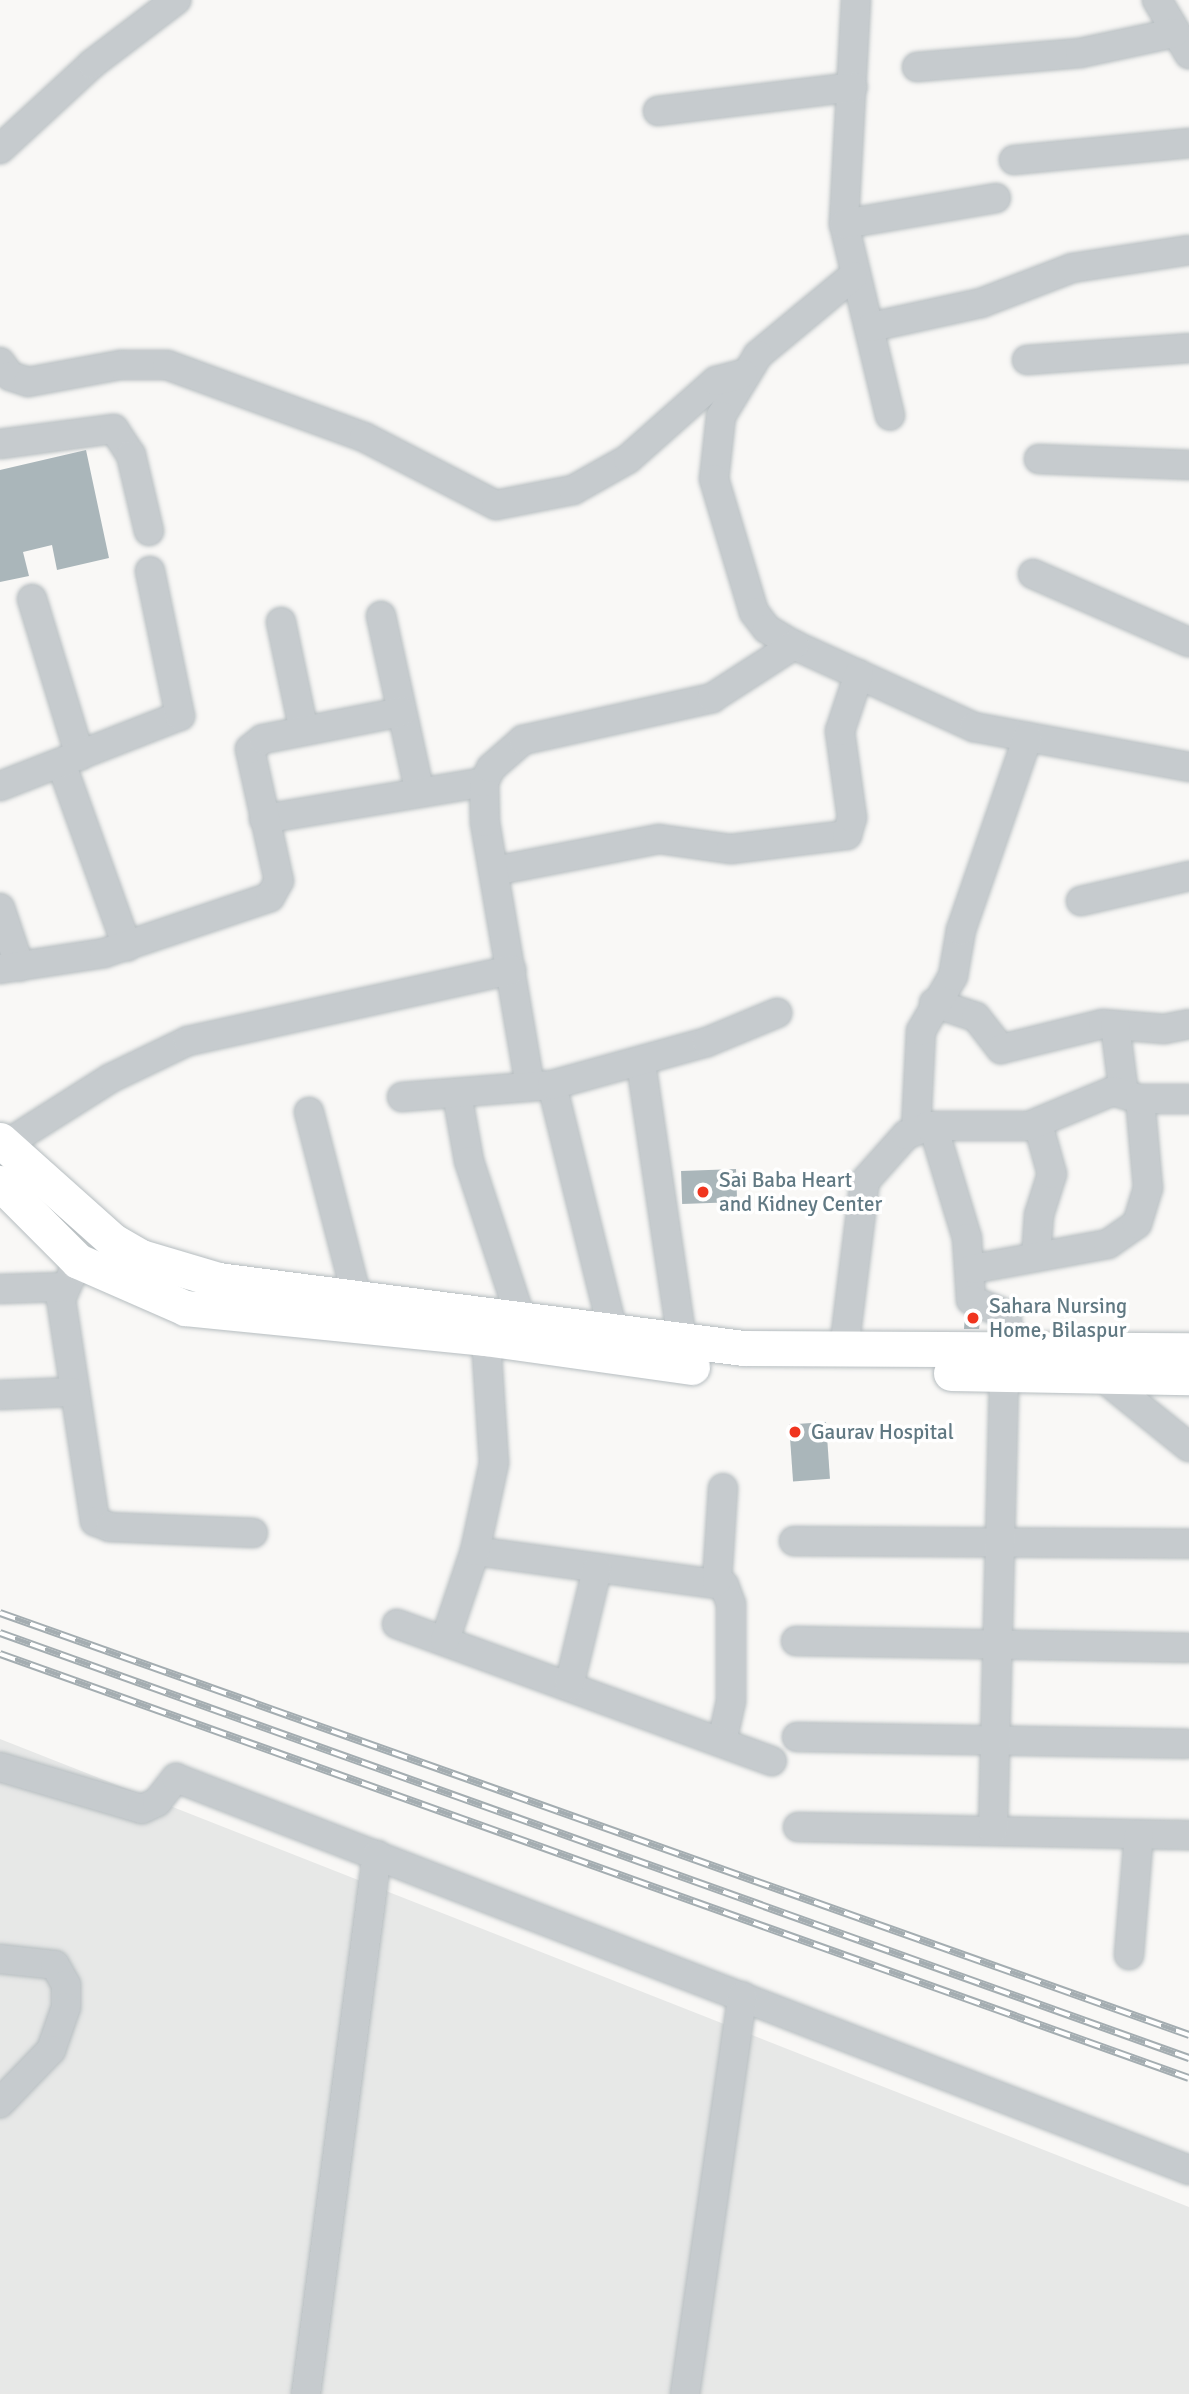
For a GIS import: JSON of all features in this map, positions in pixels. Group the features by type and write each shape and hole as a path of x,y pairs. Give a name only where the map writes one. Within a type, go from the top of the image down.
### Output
{"main road":[{"path":"2,1143 61,1200 141,1256 218,1280 520,1316 682,1342 844,1349 992,1362 1101,1376 1189,1377"},
{"path":"0,1183 70,1274 221,1315 486,1338 715,1369 992,1362 1189,1350"}],"street":[{"path":"0,149 92,64 176,0"},
{"path":"856,0 844,224 853,276 871,327 890,416"},
{"path":"917,67 1182,43 1157,0"},
{"path":"658,111 853,87"},
{"path":"1014,160 1189,143"},
{"path":"844,224 996,198"},
{"path":"871,327 981,303 1072,268 1189,250"},
{"path":"853,276 743,374 721,416 714,479 754,612 767,629 794,645 974,727 1189,767"},
{"path":"1027,360 1189,348"},
{"path":"0,362 10,376 28,382 121,365 167,365 364,437 496,505 573,490 628,459 716,381 743,374"},
{"path":"0,444 114,429 131,455 149,531"},
{"path":"1039,459 1189,465"},
{"path":"0,786 180,716 150,571"},
{"path":"1032,574 1189,642"},
{"path":"32,599 71,759 127,946"},
{"path":"381,617 420,793"},
{"path":"281,622 304,731"},
{"path":"613,1331 541,1086 511,970 494,871 484,782 509,746 712,698 794,645"},
{"path":"494,871 659,839 731,849 848,835 852,818 840,731 859,674"},
{"path":"0,908 10,968 127,946 277,892 250,749 263,739 401,712"},
{"path":"992,1830 1000,1542 992,1362 1006,1314 971,1300 972,1269 924,1127 917,1058 934,1003 958,962 961,930 1028,737"},
{"path":"264,819 484,782"},
{"path":"1081,901 1189,876"},
{"path":"2,1143 111,1078 188,1041 511,970"},
{"path":"934,1003 976,1017 1001,1049 1115,1025 1164,1029 1189,1024"},
{"path":"402,1097 541,1086 641,1063 777,1013"},
{"path":"972,1269 1108,1244 1137,1224 1148,1188 1132,1097 1115,1025"},
{"path":"641,1063 682,1342"},
{"path":"844,1349 865,1181 878,1160 924,1127 1038,1124 1103,1093 1189,1099"},
{"path":"457,1094 469,1161 520,1316"},
{"path":"309,1112 357,1298"},
{"path":"1036,1257 1039,1215 1052,1174 1038,1124"},
{"path":"0,1289 70,1274 71,1392 92,1514 100,1525 253,1533"},
{"path":"445,1640 475,1551 495,1454 486,1338"},
{"path":"1101,1376 1189,1447"},
{"path":"0,1395 71,1392"},
{"path":"722,1742 731,1701 731,1604 717,1581 723,1488"},
{"path":"794,1541 1189,1544"},
{"path":"475,1551 597,1569 717,1581"},
{"path":"569,1686 597,1569"},
{"path":"397,1624 772,1761"},
{"path":"796,1641 1187,1648"},
{"path":"797,1737 1186,1744"},
{"path":"0,1766 142,1809 157,1802 176,1778 1189,2170"},
{"path":"798,1827 1189,1835"},
{"path":"1129,1955 1139,1834"},
{"path":"306,2394 377,1854"},
{"path":"0,1959 60,1968 66,2007 51,2050 0,2103"},
{"path":"685,2394 742,1996"}],"shaded area":[{"path":"0,1739 1189,2207 1189,2394 0,2394"}],"building":[{"path":"86,450 109,558 57,570 52,545 23,552 29,576 0,582 0,470"},
{"path":"736,1169 737,1202 682,1204 681,1171"},
{"path":"965,1315 980,1321 979,1329 964,1329"},
{"path":"826,1422 830,1479 793,1481 789,1425"}],"railway":[{"path":"0,1613 1189,2035"},
{"path":"0,1633 1189,2058"},
{"path":"0,1654 1189,2078"}],"place":[{"name":"Sai Baba Heart and Kidney Center","path":"703,1192"},
{"name":"Sahara Nursing Home, Bilaspur","path":"973,1318"},
{"name":"Gaurav Hospital","path":"795,1432"}]}
